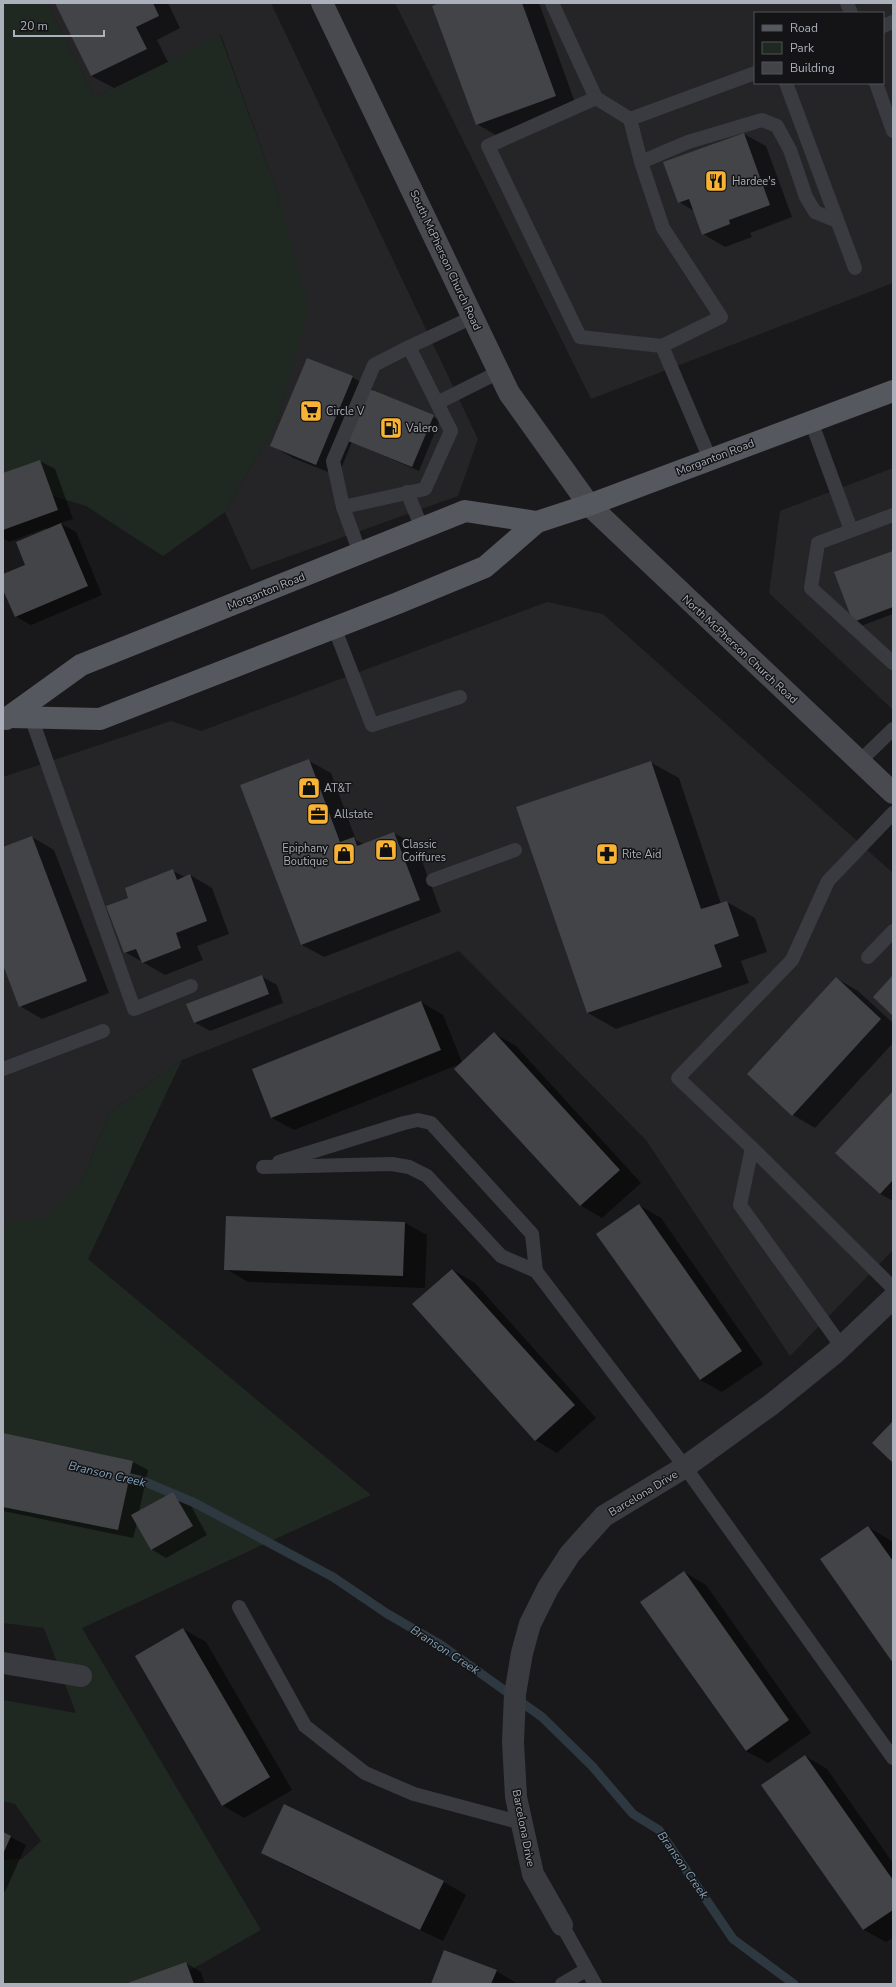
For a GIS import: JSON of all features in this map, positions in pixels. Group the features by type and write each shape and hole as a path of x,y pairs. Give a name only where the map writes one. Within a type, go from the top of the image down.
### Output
{"main road":[{"name":"South McPherson Church Road","path":"322,3 509,393 589,505"},
{"name":"Morganton Road","path":"15,718 100,719 484,567 537,522 589,505 893,391"},
{"name":"North McPherson Church Road","path":"589,505 893,793"},
{"name":"Morganton Road","path":"15,718 80,665 465,511 537,522"}],"street":[{"name":"Barcelona Drive","path":"562,1925 533,1874 516,1797 515,1694 530,1624 548,1588 570,1554 604,1516 685,1467 804,1380 889,1308"},
{"path":"3,1663 81,1676"}],"lane":[{"path":"552,3 596,98 630,119 641,162 663,228 721,317 662,346 580,337 488,146 596,98"},
{"path":"630,119 754,73"},
{"path":"786,84 855,268"},
{"path":"876,84 893,131"},
{"path":"641,162 688,142 762,120 777,126 790,150 806,197 815,212 837,221"},
{"path":"360,553 343,507 333,461 374,365 408,347 473,317"},
{"path":"662,346 710,460"},
{"path":"343,507 425,489 451,431 408,347"},
{"path":"437,403 499,372"},
{"path":"811,422 851,530"},
{"path":"407,492 422,528"},
{"path":"893,515 818,543 811,588 893,663"},
{"path":"334,627 372,725 460,697"},
{"path":"15,718 134,1009 191,986"},
{"path":"860,761 893,729"},
{"path":"893,813 828,881 792,960 678,1078 752,1148 893,1288"},
{"path":"433,880 515,850"},
{"path":"868,957 893,931"},
{"path":"3,1069 103,1031"},
{"path":"536,1271 532,1234 431,1123 418,1120 404,1123 263,1167 392,1164 409,1167 427,1176 501,1256 536,1271 685,1467 893,1758"},
{"path":"752,1148 740,1205 842,1347"},
{"path":"239,1607 305,1726 365,1773 414,1794 522,1823"},
{"name":"Barcelona Drive","path":"562,1925 595,1984"},
{"path":"562,1984 586,1970"}],"shaded area":[{"path":"47,3 271,3 478,439 458,496 251,570 225,512 278,420 308,307 276,189 221,35 95,97"},
{"path":"395,3 893,3 893,283 591,399"},
{"path":"893,468 893,710 769,593 780,511"},
{"path":"547,602 603,614 893,873 893,1250 790,1356 646,1140 459,951 182,1060 110,1112 82,1180 45,1218 3,1223 3,777 171,721 201,731"}],"green space":[{"path":"3,3 47,3 95,97 220,35 276,189 309,307 278,420 225,512 163,556 86,506 3,481"},
{"path":"182,1060 88,1259 371,1495 82,1628 261,1930 166,1984 3,1984 3,1860 22,1859 41,1841 15,1804 3,1801 3,1700 76,1713 44,1628 3,1623 3,1223 45,1217 82,1180 110,1112"}],"building":[{"path":"55,3 153,3 159,16 136,27 147,49 91,76"},
{"path":"439,3 522,3 556,96 476,125 432,6"},
{"name":"Hardee's","path":"744,133 770,205 729,220 730,224 702,235 689,199 678,203 663,162"},
{"name":"Circle V","path":"307,358 353,376 316,465 270,446"},
{"name":"Valero","path":"370,389 434,415 412,467 348,441"},
{"path":"40,460 58,510 3,530 3,473"},
{"path":"61,523 88,586 15,617 3,590 3,574 25,565 16,542"},
{"path":"893,551 893,607 853,622 834,572"},
{"path":"309,759 340,842 354,837 357,846 394,832 420,900 301,945 240,785"},
{"name":"Rite Aid","path":"651,761 701,909 727,901 739,936 714,945 722,967 587,1013 516,807"},
{"path":"32,836 87,981 19,1007 3,965 3,847"},
{"path":"173,869 177,880 190,874 207,921 176,933 181,948 142,963 136,949 124,953 106,906 128,898 125,888"},
{"path":"262,975 269,994 194,1023 186,1004"},
{"path":"893,975 893,1016 873,997"},
{"path":"836,977 881,1019 792,1116 747,1074"},
{"path":"421,1001 441,1050 271,1118 252,1069"},
{"path":"494,1032 620,1170 580,1206 454,1069"},
{"path":"893,1091 893,1180 880,1194 835,1153"},
{"path":"639,1204 742,1351 700,1380 596,1234"},
{"path":"226,1216 405,1222 403,1276 224,1270"},
{"path":"452,1269 575,1405 535,1441 412,1304"},
{"path":"893,1421 893,1463 872,1443"},
{"path":"3,1433 133,1461 118,1530 3,1507"},
{"path":"173,1492 193,1526 151,1550 131,1515"},
{"path":"868,1526 893,1561 893,1663 820,1559"},
{"path":"684,1571 789,1720 746,1751 640,1602"},
{"path":"183,1628 270,1777 222,1806 135,1656"},
{"path":"805,1755 893,1880 893,1910 863,1930 761,1785"},
{"path":"284,1804 444,1881 420,1930 261,1853"},
{"path":"3,1832 11,1836 3,1854"},
{"path":"444,1950 497,1970 491,1984 431,1984"},
{"path":"186,1962 194,1984 125,1984"}],"waterway":[{"name":"Branson Creek","path":"118,1475 143,1481 195,1503 333,1577 386,1613 441,1645 542,1717 592,1766 633,1814 659,1830 733,1939 794,1984"}],"place":[{"name":"Hardee's","path":"716,181"},
{"name":"Circle V","path":"311,411"},
{"name":"Valero","path":"391,428"},
{"name":"AT&T","path":"309,788"},
{"name":"Allstate","path":"318,814"},
{"name":"Classic Coiffures","path":"386,850"},
{"name":"Epiphany Boutique","path":"344,854"},
{"name":"Rite Aid","path":"607,854"}]}
